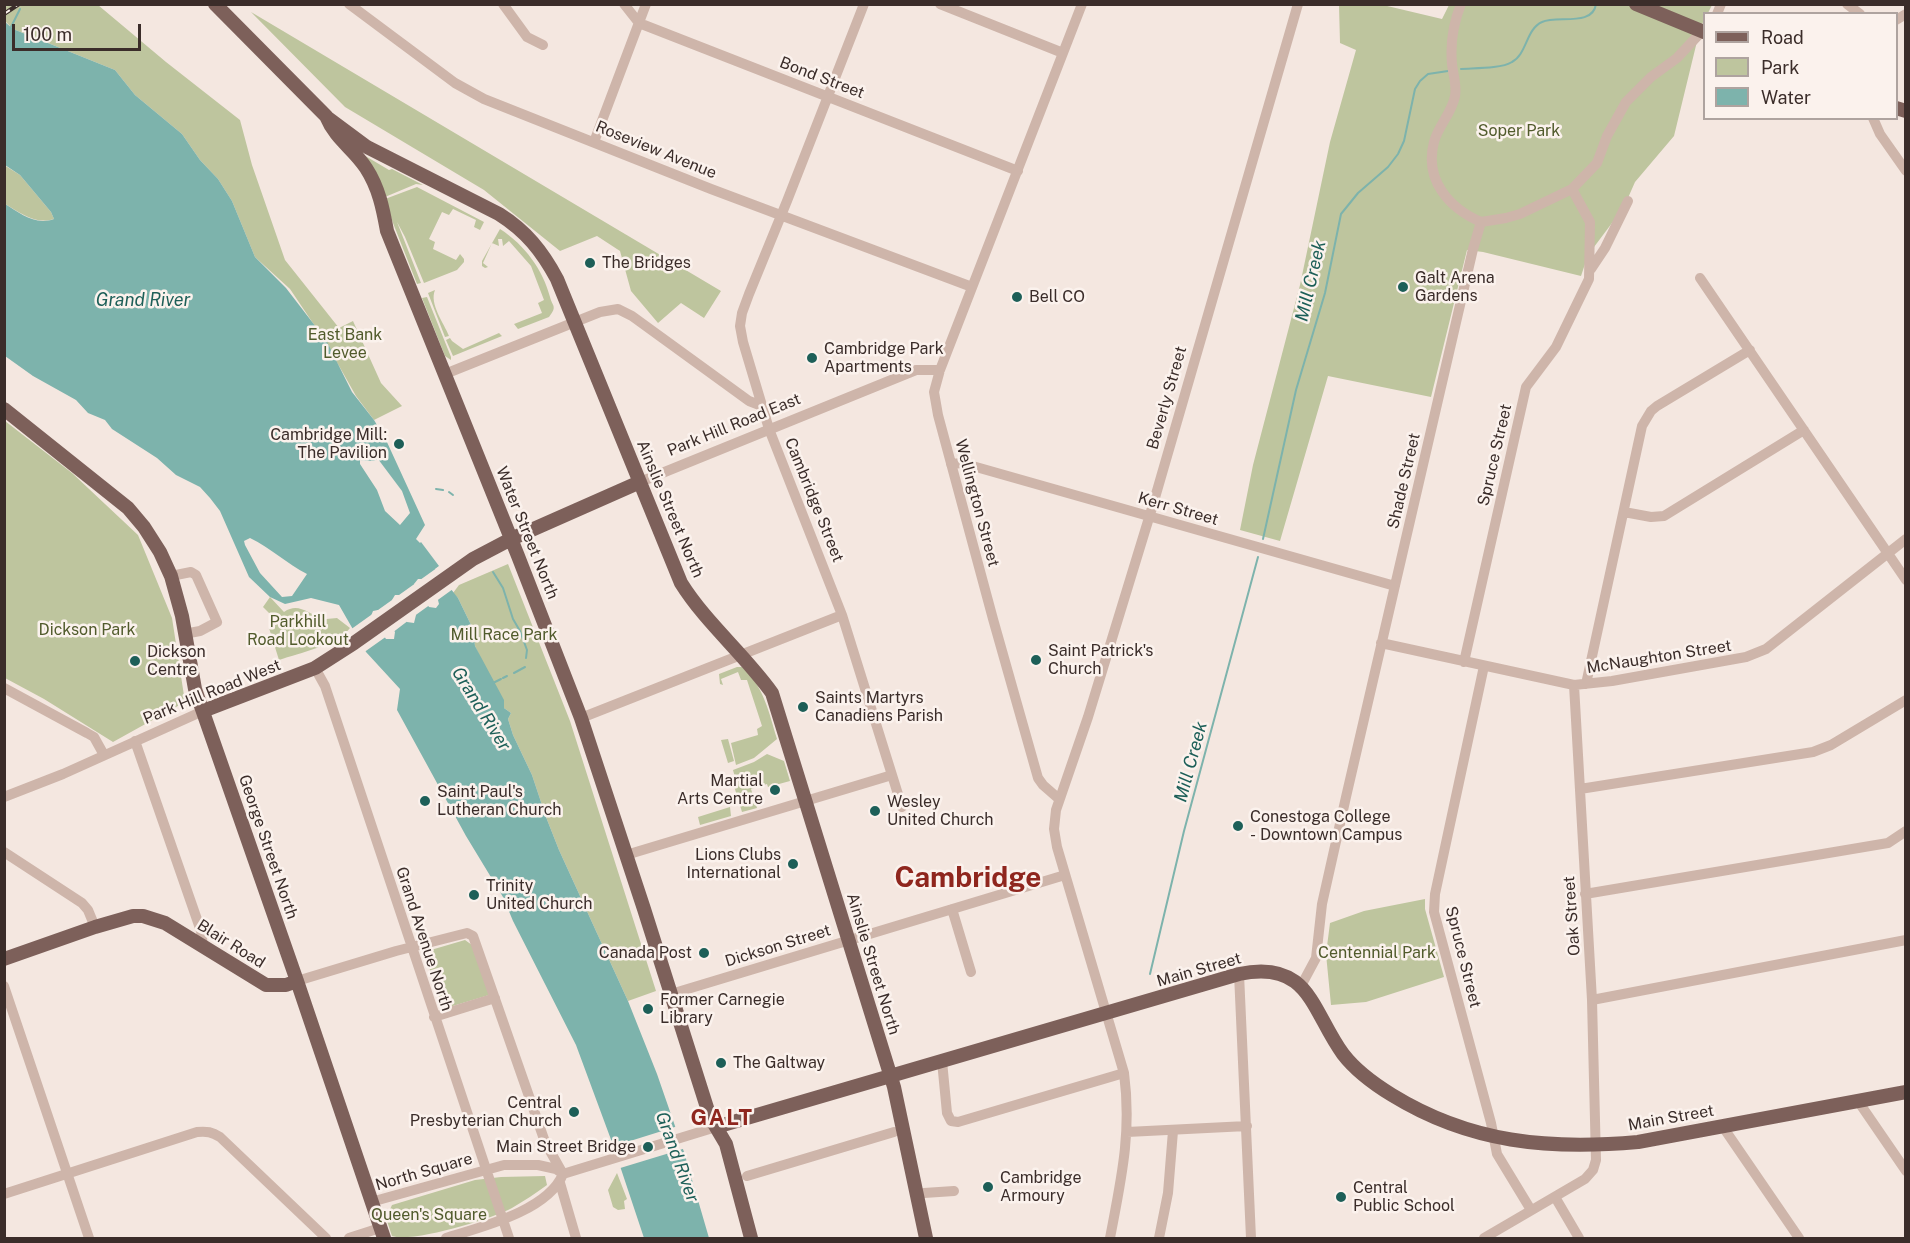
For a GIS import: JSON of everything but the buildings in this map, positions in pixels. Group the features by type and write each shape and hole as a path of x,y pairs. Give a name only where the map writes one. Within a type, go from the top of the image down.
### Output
{"main road":[{"name":"Water Street North","path":"215,4 326,116 333,132 366,168 377,190 383,207 387,231 512,539 581,718 672,994 706,1106 726,1144 751,1239"},
{"path":"1636,4 1703,31"},
{"name":"Ainslie Street North","path":"326,116 367,147 515,224 544,256 557,279 681,583 691,599 742,655 772,693 890,1076 904,1129 926,1239"},
{"name":"George Street North","path":"4,409 128,508 160,552 171,576 182,616 192,675 203,711 382,1234"},
{"name":"Park Hill Road East","path":"450,575 473,559 512,539 640,483"},
{"name":"Park Hill Road West","path":"203,711 315,668 450,575"},
{"name":"Blair Road","path":"4,959 95,927 133,916 142,916 165,923 266,986 286,985 297,981"},
{"name":"Main Street","path":"716,1127 1239,974 1267,972 1289,978 1313,999 1344,1056 1364,1076 1391,1095 1429,1116 1494,1138 1540,1144 1597,1146 1656,1140 1905,1092"}],"street":[{"name":"Roseview Avenue","path":"349,4 455,83 472,93 972,287"},
{"path":"503,4 526,37 543,45"},
{"path":"624,4 639,23"},
{"path":"594,142 646,4"},
{"name":"Cambridge Street","path":"864,4 745,303 740,326 742,342 769,429 842,615 902,807"},
{"path":"940,4 1063,53"},
{"name":"Wellington Street","path":"1059,799 1038,778 951,464 934,398 934,388 1082,4"},
{"name":"Beverly Street","path":"1059,799 1088,717 1149,516 1298,4"},
{"path":"1461,4 1455,18 1451,40 1455,95 1434,142 1432,171 1445,196 1459,210 1481,222 1520,214 1572,189 1598,163 1607,136 1626,102 1703,32"},
{"name":"Bond Street","path":"639,23 1018,171"},
{"path":"1874,120 1905,171"},
{"name":"Spruce Street","path":"1464,662 1526,387 1556,347 1589,279 1591,269 1590,222 1572,189"},
{"name":"Spruce Street","path":"1591,269 1605,248 1628,201"},
{"name":"Shade Street","path":"1300,986 1316,958 1322,904 1381,643 1481,222"},
{"path":"1700,278 1905,580"},
{"path":"445,374 600,312 618,309 632,316 749,401 762,406"},
{"path":"1586,684 1642,426 1651,411 1750,350"},
{"name":"Park Hill Road East","path":"640,483 916,370 940,370"},
{"path":"1624,512 1651,517 1664,516 1804,430"},
{"name":"Kerr Street","path":"951,464 962,463 1395,586"},
{"name":"McNaughton Street","path":"1381,643 1574,685 1755,655 1766,649 1905,539"},
{"path":"171,576 191,572 196,575 217,622 200,631 184,634"},
{"path":"581,718 842,615"},
{"name":"Spruce Street","path":"1484,666 1434,903 1438,929 1497,1155 1532,1210"},
{"name":"Grand Avenue North","path":"315,668 325,686 508,1239"},
{"name":"Oak Street","path":"1484,1239 1589,1176 1596,1160 1592,1000 1574,685"},
{"path":"4,688 94,737 104,755"},
{"path":"1580,789 1813,752 1831,745 1905,700"},
{"name":"Park Hill Road West","path":"4,797 203,711"},
{"path":"135,741 201,931 203,945"},
{"path":"626,855 892,775"},
{"path":"1059,799 1054,829 1065,875 1124,1073 1128,1102 1127,1132 1110,1239"},
{"path":"1585,894 1888,843 1905,831"},
{"path":"6,856 82,903 88,910 95,927"},
{"name":"Dickson Street","path":"672,994 1065,875"},
{"path":"952,909 971,972"},
{"name":"Blair Road","path":"297,981 467,933 473,936 495,998"},
{"path":"1592,1000 1905,940"},
{"path":"1239,974 1251,1239"},
{"path":"4,986 89,1239"},
{"path":"434,1017 495,998 545,1142 562,1179 576,1239"},
{"path":"942,1061 947,1113 951,1121 958,1122 1124,1073"},
{"path":"1858,1101 1905,1171"},
{"path":"1127,1132 1247,1126"},
{"path":"1723,1126 1799,1239"},
{"name":"Main Street","path":"562,1179 611,1159 716,1127"},
{"path":"1159,1239 1167,1192 1173,1131"},
{"path":"4,1194 197,1132 213,1132 326,1239"},
{"path":"747,1176 894,1132"},
{"path":"485,1170 504,1165 538,1165 556,1169 562,1179"},
{"name":"North Square","path":"371,1202 485,1170"},
{"path":"446,1239 521,1213 562,1179"},
{"path":"924,1193 954,1191"},
{"path":"1554,1197 1579,1239"},
{"path":"349,1239 382,1234"}],"green space":[{"name":"East Bank Levee","path":"4,5 98,5 240,120 252,165 285,260 339,328 353,321 381,383 402,406 374,420 356,396 325,341 290,289 255,257 232,201 218,179 200,160 182,134 135,95 115,70 13,29 5,21"},
{"name":"Soper Park","path":"1339,5 1383,5 1442,19 1449,5 1712,5 1708,12 1703,12 1703,22 1674,136 1635,182 1624,207 1588,255 1581,276 1467,250 1431,397 1328,376 1280,541 1240,530 1253,465 1300,285 1330,142 1356,50 1340,43"},
{"path":"251,12 721,291 704,318 681,303 658,323 631,291 620,251 597,236 560,251 484,190 345,107"},
{"path":"362,154 389,170 392,169 423,185 416,184 385,197"},
{"path":"4,165 20,175 51,212 54,219 34,219 5,204"},
{"path":"417,187 484,222 480,230 474,227 476,220 453,209 449,215 442,212 429,239 435,242 433,249 456,260 460,254 464,262 457,270 424,283 397,222 421,283 417,284 385,199"},
{"path":"500,229 532,259 543,277 554,306 549,317 518,329 514,324 542,313 538,303 544,300 531,266 509,241 503,246 502,239 498,239 499,246 492,243"},
{"path":"492,244 483,263 488,267 485,268 482,266 482,261"},
{"path":"435,290 435,307 449,336 445,337 428,293"},
{"path":"427,297 451,360 445,356 422,298"},
{"path":"499,333 502,336 453,356 446,340 450,338 463,349"},
{"name":"Dickson Park","path":"5,421 72,473 138,535 172,618 185,702 113,742 44,699 5,678"},
{"name":"Mill Race Park","path":"508,564 570,721 656,991 628,1001 559,850 532,775 513,735 508,719 511,713 504,708 475,646 473,629 458,598 453,593 459,585"},
{"name":"Parkhill Road Lookout","path":"270,597 284,612 299,608 324,619 337,618 350,628 328,644 279,660 269,628 279,623 263,607"},
{"path":"742,667 749,674 761,691 777,739 754,758 736,765 731,743 758,735 757,729 762,726 747,680 741,680 738,672 721,679 723,685 720,684 719,674"},
{"path":"728,739 734,761 728,763 721,740"},
{"path":"767,754 784,761 790,781 751,789 757,808 742,812 734,786 736,781 733,770"},
{"path":"730,807 731,816 700,825 698,817"},
{"name":"Centennial Park","path":"1425,899 1425,909 1444,977 1366,1002 1331,1005 1326,954 1330,923 1364,911"},
{"path":"465,940 472,945 489,995 443,1009 424,952"},
{"path":"617,1173 627,1199 624,1201 625,1209 618,1210 613,1207 608,1190"},
{"name":"Queen's Square","path":"545,1176 547,1185 512,1208 452,1229 417,1236 392,1236 386,1218 392,1205 475,1180"}],"water":[{"name":"Grand River","path":"4,21 13,29 115,70 135,95 182,134 200,160 218,179 232,201 255,257 286,288 326,340 352,392 386,440 425,525 416,539 421,542 439,566 435,569 458,598 473,629 475,646 504,700 504,708 511,713 508,719 513,735 532,775 559,850 628,1001 657,1074 684,1152 709,1238 644,1238 576,1045 503,897 466,836 397,710 400,689 366,652 339,605 311,598 285,604 270,597 249,577 220,511 200,487 176,475 157,458 112,429 105,420 88,413 76,400 33,376 5,356 5,204 34,220 54,219 51,212 20,175 5,165","holes":["378,459 402,491 410,513 400,525 385,511 377,490 360,464 360,460","250,538 258,542 307,574 292,596 282,597 260,573 244,541","418,579 422,579 438,600 439,604 436,608 429,607 414,584","395,595 400,595 416,615 414,623 407,622 392,600","378,610 395,632 394,639 386,639 371,616 373,611"]}],"pier":[{"path":"441,565 439,569 453,589 435,602 418,582 431,604 413,617 397,598 395,599 409,620 392,633 375,613 387,636 363,653 350,630"},
{"name":"Main Street Bridge","path":"678,1126 686,1148 617,1169 611,1147"}],"waterway":[{"name":"Mill Creek","path":"1461,69 1494,67 1512,62 1521,53 1537,25 1549,20 1588,16 1596,4"},
{"path":"11,27 20,9"},
{"name":"Mill Creek","path":"1263,539 1296,390 1325,293 1341,214 1358,193 1388,167 1398,154 1404,141 1415,89 1420,81 1428,74 1448,71"},
{"path":"436,489 443,490"},
{"path":"449,492 453,495"},
{"name":"Mill Creek","path":"1150,974 1184,831 1258,557"},
{"path":"493,572 503,588 513,619 520,631 527,650 526,658"},
{"path":"514,673 525,667"},
{"path":"503,678 507,676"},
{"path":"493,683 501,679"}],"railway":[{"path":"4,14 19,4"}],"place":[{"name":"The Bridges","path":"590,263"},
{"name":"Galt Arena Gardens","path":"1403,287"},
{"name":"Bell CO","path":"1017,297"},
{"name":"Cambridge Park Apartments","path":"812,358"},
{"name":"Cambridge Mill: The Pavilion","path":"399,444"},
{"name":"Saint Patrick's Church","path":"1036,660"},
{"name":"Dickson Centre","path":"135,661"},
{"name":"Saints Martyrs Canadiens Parish","path":"803,707"},
{"name":"Martial Arts Centre","path":"775,790"},
{"name":"Saint Paul's Lutheran Church","path":"425,801"},
{"name":"Wesley United Church","path":"875,811"},
{"name":"Conestoga College - Downtown Campus","path":"1238,826"},
{"name":"Lions Clubs International","path":"793,864"},
{"name":"Trinity United Church","path":"474,895"},
{"name":"Canada Post","path":"704,953"},
{"name":"Former Carnegie Library","path":"648,1009"},
{"name":"The Galtway","path":"721,1063"},
{"name":"Central Presbyterian Church","path":"574,1112"},
{"name":"Main Street Bridge","path":"648,1147"},
{"name":"Cambridge Armoury","path":"988,1187"},
{"name":"Central Public School","path":"1341,1197"}],"district":[{"name":"Cambridge","path":"968,878"},
{"name":"GALT","path":"722,1118"}]}
